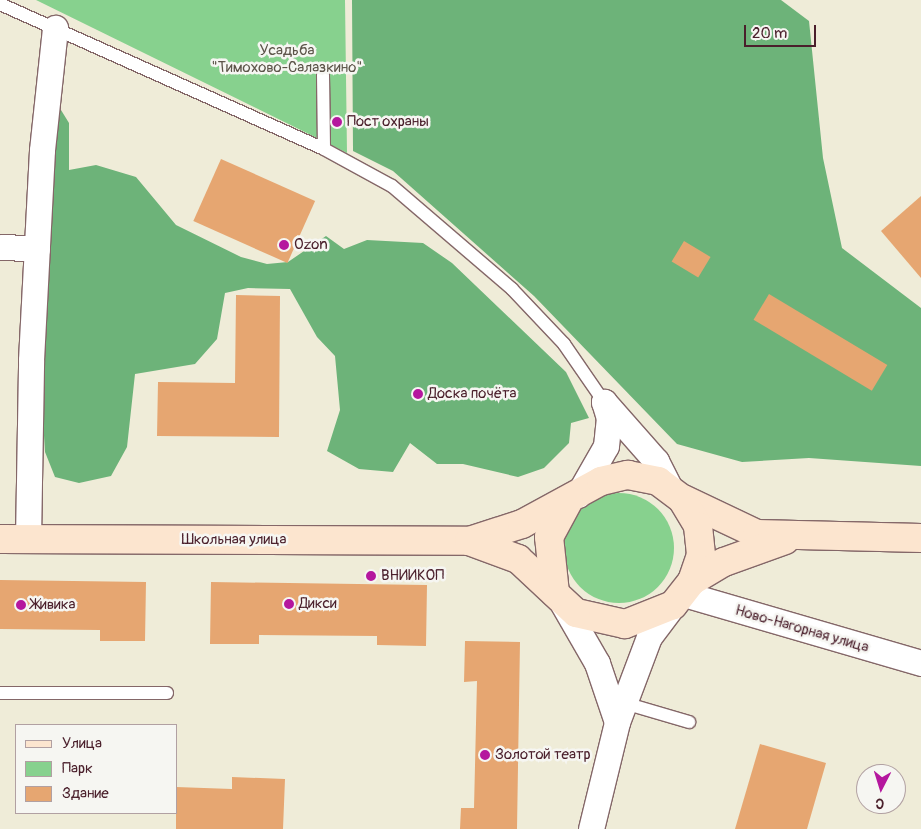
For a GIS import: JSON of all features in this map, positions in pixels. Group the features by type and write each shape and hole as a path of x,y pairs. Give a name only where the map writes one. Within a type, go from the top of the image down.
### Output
{"main road":[{"path":"469,541 507,531 574,498 601,481 628,475 676,493 758,534 814,537 921,538"},
{"path":"676,493 698,526 701,542 683,593"},
{"path":"559,598 549,537 574,498"},
{"path":"469,541 518,559 559,598 589,618 625,624 683,593 761,547 814,537"},
{"name":"Школьная улица","path":"0,539 469,541"}],"street":[{"path":"28,539 37,248 55,28"},
{"path":"0,247 37,248"},
{"path":"604,402 656,461 676,493"},
{"path":"574,498 606,446 609,418 604,402"},
{"path":"591,829 621,712 649,637 683,593"},
{"name":"Ново-Нагорная улица","path":"683,593 921,663"},
{"path":"559,598 597,663 621,712"}],"lane":[{"path":"0,4 324,149 392,186 512,289 564,344 604,402"},
{"path":"323,75 324,149"},
{"path":"0,693 167,693"},
{"path":"621,712 689,722"}],"green space":[{"name":"Усадьба \"Тимохово-Салазкино\"","path":"36,0 345,0 347,153 323,141"},
{"path":"352,0 781,0 809,21 823,158 842,248 921,308 921,466 809,458 742,462 677,444 534,296 393,171 353,151"},
{"path":"61,110 69,123 69,170 96,165 136,177 176,225 241,257 267,264 288,262 326,236 344,249 367,240 423,243 452,263 566,372 589,418 571,423 569,443 544,468 518,477 463,464 437,464 410,443 393,472 359,469 327,451 340,410 335,356 317,337 290,289 248,288 225,293 217,339 195,364 135,374 127,447 111,476 79,483 55,477 45,452 40,370 54,114"},
{"path":"619,493 640,497 658,509 670,527 674,548 670,569 658,587 640,599 619,603 598,599 580,587 568,569 564,548 568,527 580,509 598,497"}],"building":[{"path":"221,159 315,201 287,263 193,221"},
{"path":"921,196 921,278 881,231"},
{"path":"684,241 711,257 698,278 672,262"},
{"path":"769,294 887,365 872,391 754,320"},
{"path":"236,295 280,296 279,437 157,436 158,382 235,383"},
{"path":"0,580 146,582 145,641 100,641 100,630 0,629"},
{"path":"211,582 427,585 426,646 377,645 377,636 259,635 259,644 210,644"},
{"path":"465,641 520,642 517,829 460,829 461,808 474,808 477,681 464,682"},
{"path":"760,744 826,763 807,829 735,829"},
{"path":"232,777 285,779 283,829 176,829 178,787 232,789"}],"place":[{"name":"Пост охраны","path":"337,122"},
{"name":"Ozon","path":"284,245"},
{"name":"Доска почёта","path":"418,394"},
{"name":"ВНИИКОП","path":"371,576"},
{"name":"Дикси","path":"289,604"},
{"name":"Живика","path":"21,605"},
{"name":"Золотой театр","path":"485,755"}]}
